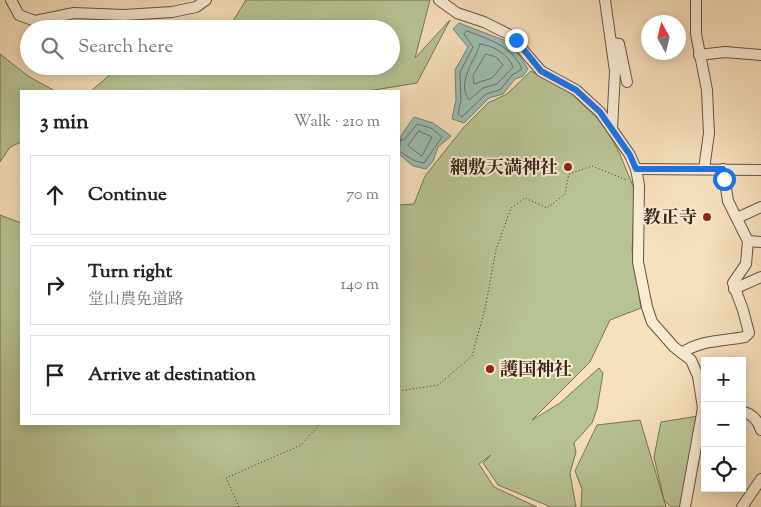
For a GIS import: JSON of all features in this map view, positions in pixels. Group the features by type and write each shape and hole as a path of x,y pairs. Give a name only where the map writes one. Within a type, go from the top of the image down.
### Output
{"street":[{"path":"11,0 19,15 32,20"},
{"path":"40,20 74,13 124,15 172,12 196,7 206,0"},
{"path":"606,0 615,71 612,129"},
{"path":"696,0 696,34 706,82 709,133 704,169"},
{"path":"445,2 457,13 484,22 510,35 533,64 583,96 600,112 612,129 636,169 640,185 638,262 646,308 652,322 691,360 696,369 703,402"},
{"path":"612,43 619,44 627,82"},
{"path":"700,55 725,52 761,55"},
{"path":"636,169 761,170"},
{"path":"682,353 689,348 721,339 745,337 749,333 744,310 733,283 746,264 748,240 728,201 723,169"},
{"path":"737,218 761,207"},
{"path":"748,240 761,242"},
{"path":"734,289 761,277"},
{"path":"746,413 758,422 761,430"},
{"path":"685,507 701,424"},
{"path":"742,507 761,479"}],"path":[{"path":"400,391 438,386 472,356 485,309 496,250 511,208 525,198 547,208 564,194 569,174 592,166 640,185"},
{"path":"239,507 226,478 301,445 319,425"}],"green space":[{"path":"246,0 430,0 415,58 450,20 417,83 374,90 92,90 110,75 400,75 400,20 234,20"},
{"path":"0,54 20,70 20,75 27,75 53,90 20,90 20,142 10,147 0,162"},
{"path":"531,71 572,94 603,124 619,152 635,191 632,251 641,308 610,320 590,362 532,420 560,403 599,368 603,373 597,409 592,423 574,443 576,452 570,473 576,507 551,507 498,485 483,463 491,455 479,464 494,487 537,507 0,507 0,215 20,223 20,425 400,425 400,205 414,204 425,176 464,127 488,103 507,94"},
{"path":"698,416 683,507 671,507 664,500 654,457 661,422"},
{"path":"640,420 666,507 581,507 582,489 575,471 597,425"}],"water":[{"path":"459,23 506,41 515,48 528,69 523,76 515,79 503,94 489,98 464,123 452,119 456,100 455,70 468,47 453,29"},
{"path":"414,117 433,123 451,136 438,147 433,161 426,169 413,166 400,155 401,136"}],"place":[{"name":"網敷天満神社","path":"568,167"},
{"name":"教正寺","path":"707,217"},
{"name":"護国神社","path":"490,369"}],"route":[{"path":"516,40 533,64 541,71 576,90 600,112 630,155 636,169 723,169 724,179"}]}
